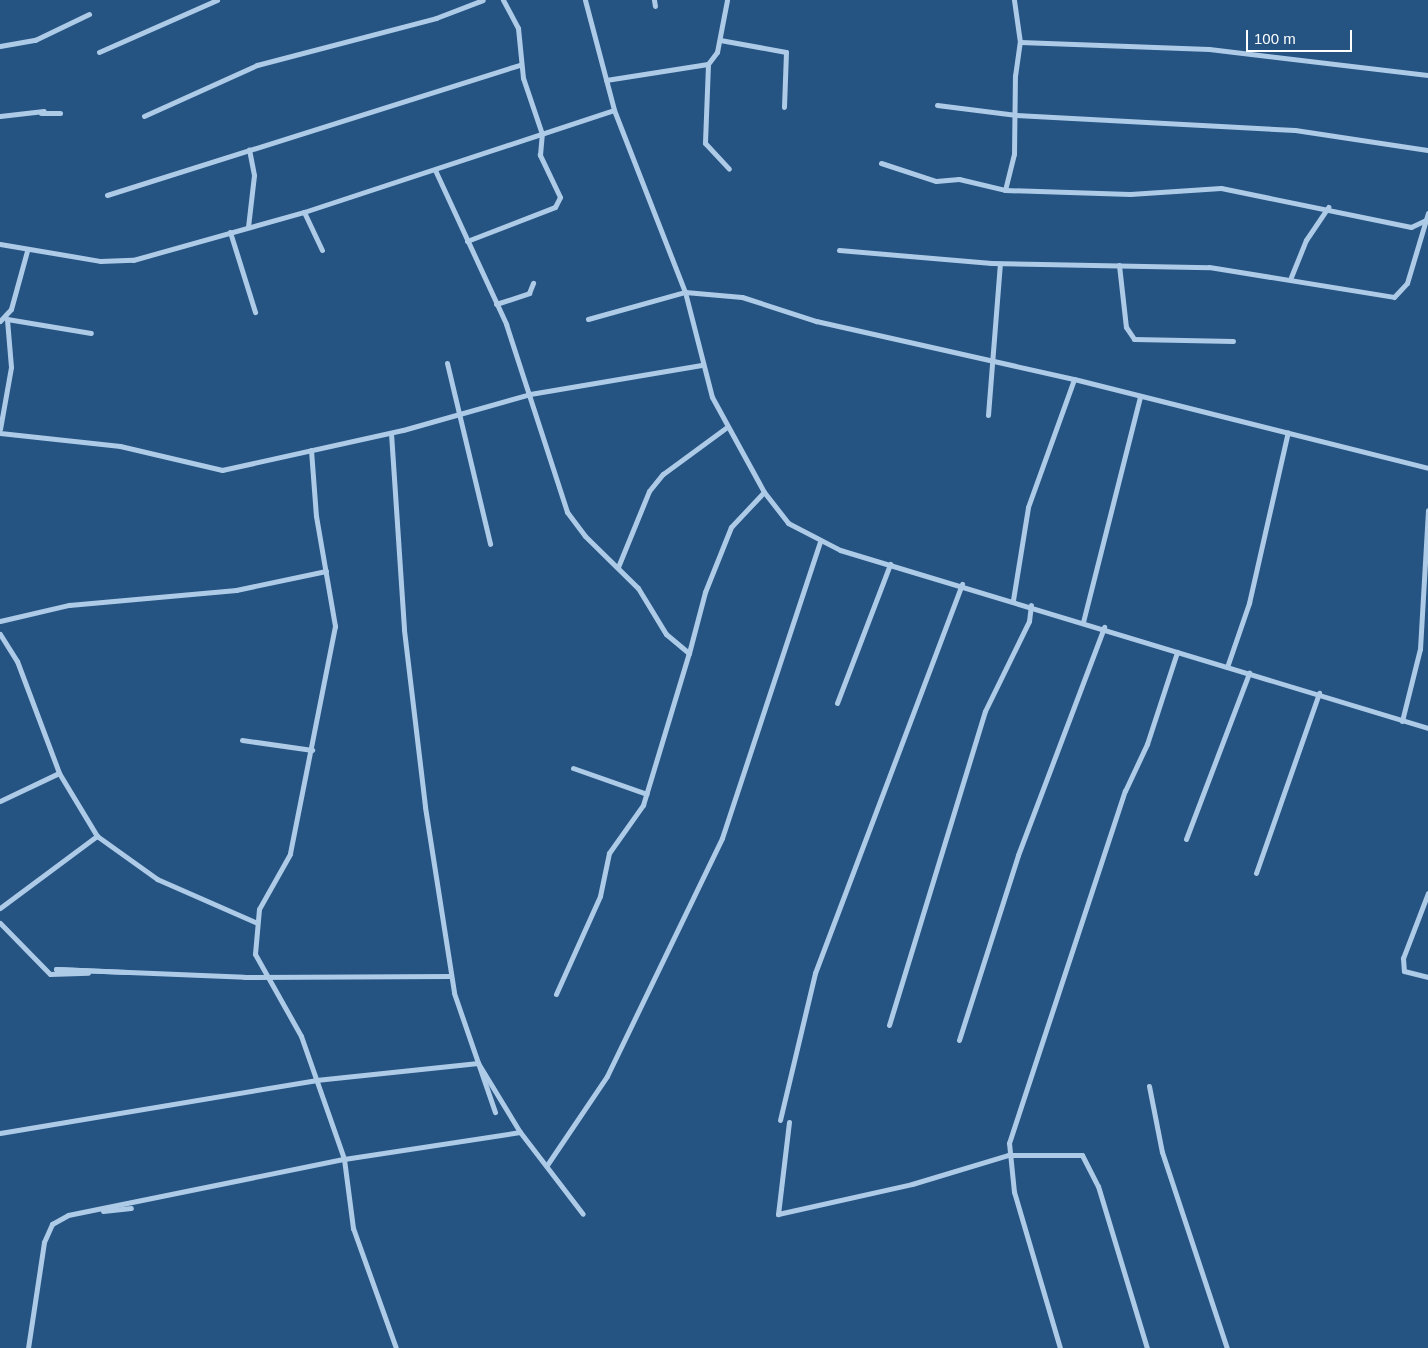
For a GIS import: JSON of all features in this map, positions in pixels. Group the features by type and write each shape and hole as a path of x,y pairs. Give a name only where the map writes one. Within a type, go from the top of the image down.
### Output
{"street":[{"path":"99,52 217,0"},
{"path":"144,116 257,65 436,18 483,0"},
{"path":"467,241 559,203 560,191 540,155 542,134 520,65 518,28 503,0"},
{"path":"585,0 614,110 685,292 702,365 727,427 764,492 788,523 820,542 962,584 1177,652 1319,693 1428,728"},
{"path":"727,0 720,40 708,64 705,143 729,169"},
{"path":"1005,190 1014,154 1015,76 1020,42 1014,0"},
{"path":"0,46 35,40 89,14"},
{"path":"720,40 786,52 784,107"},
{"path":"1020,42 1209,49 1428,74"},
{"path":"606,80 708,64"},
{"path":"107,195 248,149 520,65"},
{"path":"936,105 1016,115 1295,130 1428,150"},
{"path":"0,244 27,251 100,261 133,260 304,212 614,110"},
{"path":"0,116 44,111"},
{"path":"27,113 60,113"},
{"path":"248,149 254,175 248,227"},
{"path":"881,163 936,181 959,179 1005,190 1130,194 1221,188 1328,207 1411,227 1426,220"},
{"path":"435,170 496,304 530,394 568,512 585,536 638,588 666,634 689,653"},
{"path":"1291,278 1306,240 1328,207"},
{"path":"304,212 322,250"},
{"path":"839,250 1000,263 1119,265 1255,271 1394,297 1407,283 1428,212"},
{"path":"230,232 255,312"},
{"path":"27,251 7,319 11,367 0,431 120,446 222,470 391,433 530,394 702,365"},
{"path":"988,415 1000,263"},
{"path":"1119,265 1126,327 1134,339 1233,341"},
{"path":"496,304 530,292 533,283"},
{"path":"588,319 685,292 742,296 816,321 1074,380 1428,468"},
{"path":"0,321 7,319 92,332"},
{"path":"447,364 490,544"},
{"path":"1013,600 1028,508 1074,380"},
{"path":"1083,622 1140,396"},
{"path":"618,567 650,491 663,474 727,427"},
{"path":"1227,667 1249,603 1288,432"},
{"path":"391,433 404,630 451,976 494,1112"},
{"path":"311,450 326,572 335,626 290,854 255,922 256,954 265,977 301,1036 344,1159 353,1228 396,1348"},
{"path":"556,994 600,896 609,853 640,811 647,794 705,592 731,527 764,492"},
{"path":"1402,721 1420,649 1428,510"},
{"path":"547,1165 607,1076 722,838 820,542"},
{"path":"837,703 890,564"},
{"path":"0,621 69,604 236,590 326,572"},
{"path":"780,1120 815,973 962,584"},
{"path":"889,1025 984,711 1029,621 1032,606"},
{"path":"959,1040 1018,855 1104,628"},
{"path":"0,634 17,661 59,773 97,836 157,878 255,922"},
{"path":"1060,1348 1014,1192 1008,1155 1012,1124 1177,652"},
{"path":"1186,839 1249,673"},
{"path":"1256,873 1319,693"},
{"path":"242,740 312,750"},
{"path":"572,768 647,794"},
{"path":"0,801 59,773"},
{"path":"0,908 97,836"},
{"path":"1428,893 1403,958 1404,971 1428,977"},
{"path":"0,924 50,974 106,973 56,969"},
{"path":"56,969 265,977 451,976"},
{"path":"56,969 126,972"},
{"path":"0,1132 316,1080 478,1063 520,1132 583,1214"},
{"path":"1149,1086 1162,1152 1227,1348"},
{"path":"789,1122 778,1214 912,1184 1008,1155 1082,1154 1098,1186 1147,1348"},
{"path":"28,1348 44,1242 52,1224 68,1215 344,1159 520,1132"},
{"path":"68,1215 131,1208"}]}
